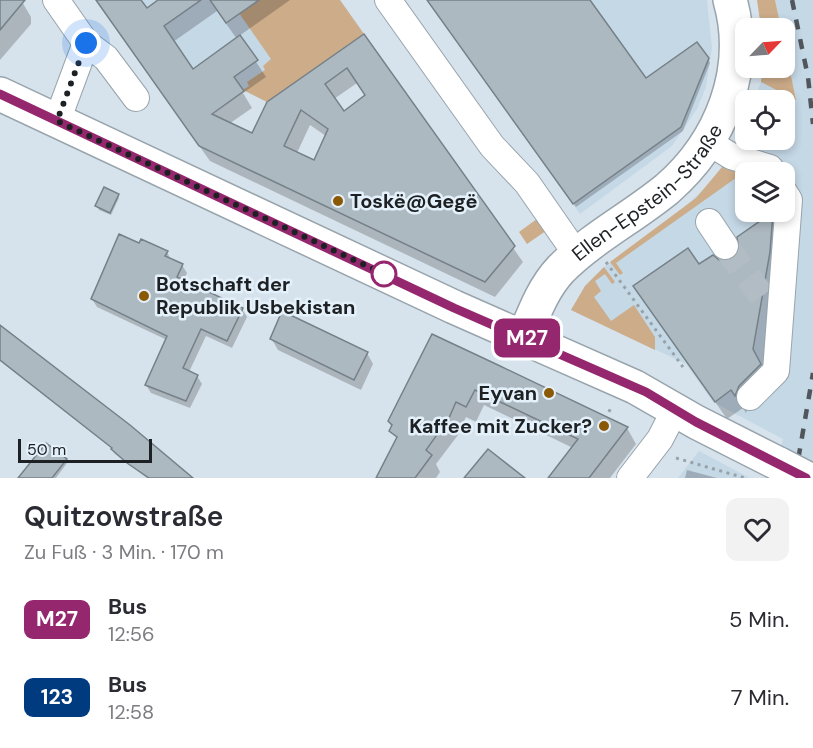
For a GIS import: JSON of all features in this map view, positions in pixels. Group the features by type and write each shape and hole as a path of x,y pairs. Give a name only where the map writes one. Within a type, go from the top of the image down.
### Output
{"main road":[{"name":"Ellen-Epstein-Straße","path":"524,337 546,289 592,258 690,167 708,142 732,89 736,63 736,37 730,0"},
{"path":"0,94 340,255 646,392 675,410 793,471"}],"street":[{"path":"56,0 86,43 106,58 136,98"},
{"path":"388,0 492,146 592,258"},
{"path":"57,121 86,43"},
{"path":"708,142 731,156 750,162"},
{"path":"709,222 725,246"},
{"path":"750,397 776,371 772,300 785,222"},
{"path":"630,478 660,439 675,410"}],"path":[{"path":"592,258 683,367"},
{"path":"609,412 611,407"},
{"path":"676,458 745,478"}],"shaded area":[{"path":"96,0 340,0 364,34 244,92 234,77 178,116"},
{"path":"258,0 340,0 364,34 267,102 243,90 249,86 247,82 265,70 263,66 271,59 239,13"},
{"path":"427,0 707,0 712,48 706,87 697,109 672,146 580,214"},
{"path":"757,0 775,0 779,18 760,18"},
{"path":"775,0 813,0 813,478 772,478 783,439 713,402 686,364 571,310 585,286 604,267 674,217 706,187 730,156 735,145 735,150 795,150 794,90 792,78 795,78 795,18 779,18"},
{"path":"761,78 792,78 794,90 777,90 761,82"},
{"path":"761,82 777,90 758,90"},
{"path":"723,166 735,170 735,179 616,263 623,273 620,275 610,262 696,198"},
{"path":"541,216 550,228 527,244 519,232"},
{"path":"604,267 615,282 612,284 605,274 595,281 601,291 594,297 611,321 634,305 655,337 655,350 571,310 585,286"},
{"path":"699,451 750,478 678,478"}],"building":[{"path":"0,0 25,0 0,30"},
{"path":"96,0 141,0 147,8 158,0 201,0 164,26 193,69 240,35 258,60 234,77 244,91 212,114 252,133 267,102 364,34 515,246 485,282 199,146","holes":["347,68 365,95 344,111 325,84","301,110 328,129 314,160 284,146"]},
{"path":"210,0 259,0 226,23"},
{"path":"427,0 590,0 646,78 697,42 709,58 681,127 573,204"},
{"path":"104,187 119,194 110,213 95,206"},
{"path":"759,222 772,222 770,252 753,349 761,364 739,386 735,396 731,390 715,402 633,286 688,248 699,264 713,255 719,260 733,259 739,252 737,237"},
{"path":"119,234 139,243 141,239 168,251 165,256 183,264 177,277 243,308 227,341 201,329 183,368 198,375 186,401 145,385 167,336 91,299"},
{"path":"282,311 368,352 354,380 270,339"},
{"path":"0,325 130,425 193,478 149,478 127,463 112,448 0,360"},
{"path":"432,334 628,427 589,478 548,478 578,439 475,390 466,407 456,402 449,418 426,450 432,455 415,478 376,478 397,437 389,431 392,425 388,421"},
{"path":"46,443 67,459 52,478 18,478"},
{"path":"488,449 525,478 464,478"}],"tunnel":[{"path":"725,246 762,296"}],"railway":[{"path":"792,0 808,77 813,124"},
{"path":"795,478 813,373"}],"bus line":[{"name":"M27","path":"0,94 454,308 646,392 696,422 806,478"}],"place":[{"name":"Toskë@Gegë","path":"338,201"},
{"name":"Botschaft der Republik Usbekistan","path":"144,296"},
{"name":"Eyvan","path":"549,393"},
{"name":"Kaffee mit Zucker?","path":"604,426"}],"route":[{"path":"86,43 57,121 384,274"}]}
